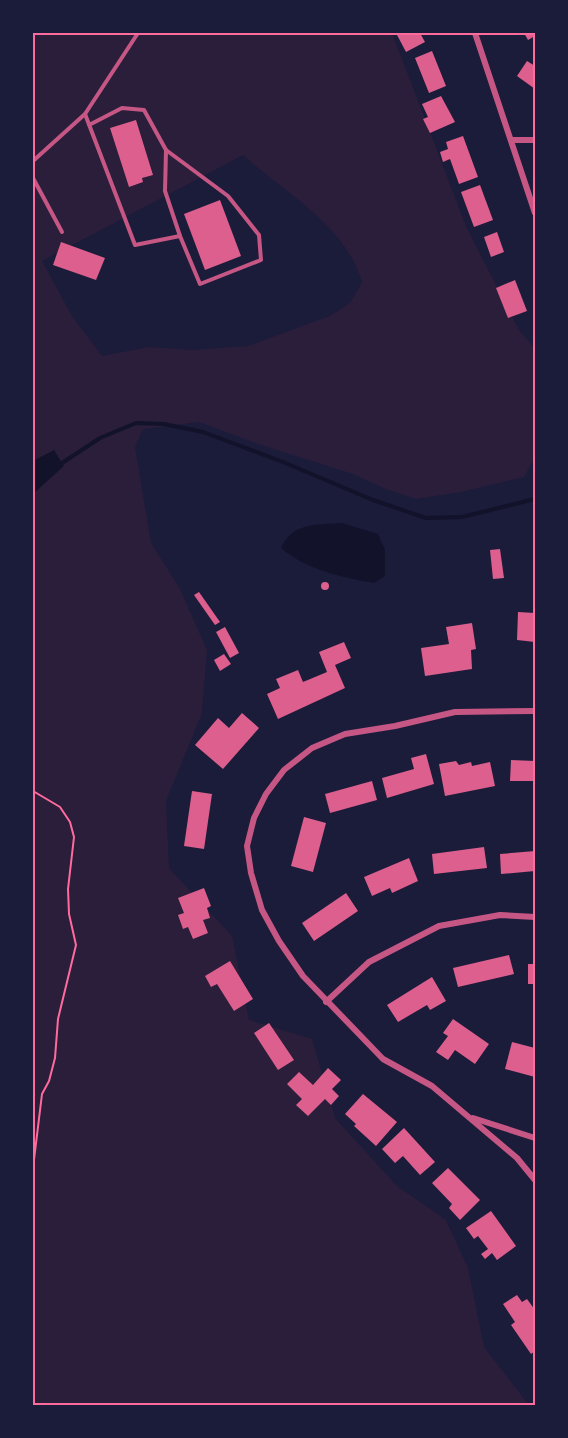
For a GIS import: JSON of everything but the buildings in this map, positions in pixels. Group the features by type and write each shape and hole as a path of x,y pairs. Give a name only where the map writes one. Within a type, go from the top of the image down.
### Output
{"street":[{"path":"475,33 535,213"},
{"path":"512,140 535,140"},
{"path":"535,711 455,712 395,726 345,734 312,748 284,770 266,794 254,818 247,846 251,873 262,910 303,976 382,1059 432,1086 517,1158 535,1180"},
{"path":"326,1002 369,962 440,926 500,915 535,917"},
{"path":"467,1115 535,1138"}],"lane":[{"path":"33,161 85,114 138,33"},
{"path":"89,125 122,108 144,110 166,150 228,196 259,235 261,260 200,284 180,236 165,191 166,150"},
{"path":"85,114 135,245 180,236"},
{"path":"33,178 62,232"}],"path":[{"path":"33,791 60,807 70,822 74,837 68,889 69,914 76,945 58,1019 55,1058 49,1081 42,1094 33,1168"}],"shaded area":[{"path":"33,33 392,33 466,226 519,330 535,349 535,457 524,477 461,492 416,499 353,474 258,444 199,422 143,429 135,447 151,543 179,587 207,650 202,713 166,801 169,868 232,936 249,1020 312,1039 335,1118 397,1186 446,1220 468,1268 484,1347 529,1405 33,1405","holes":["243,155 312,211 342,243 354,262 362,282 350,303 330,316 248,346 193,350 149,347 102,356 72,316 42,261"]},
{"path":"54,450 64,466 33,494 33,461"},
{"path":"342,523 378,534 385,550 385,576 374,583 337,575 302,562 281,548 292,533 299,529 307,526"}],"waterway":[{"path":"59,465 100,438 136,423 164,424 203,432 283,462 373,500 426,518 462,517 535,499"}]}
